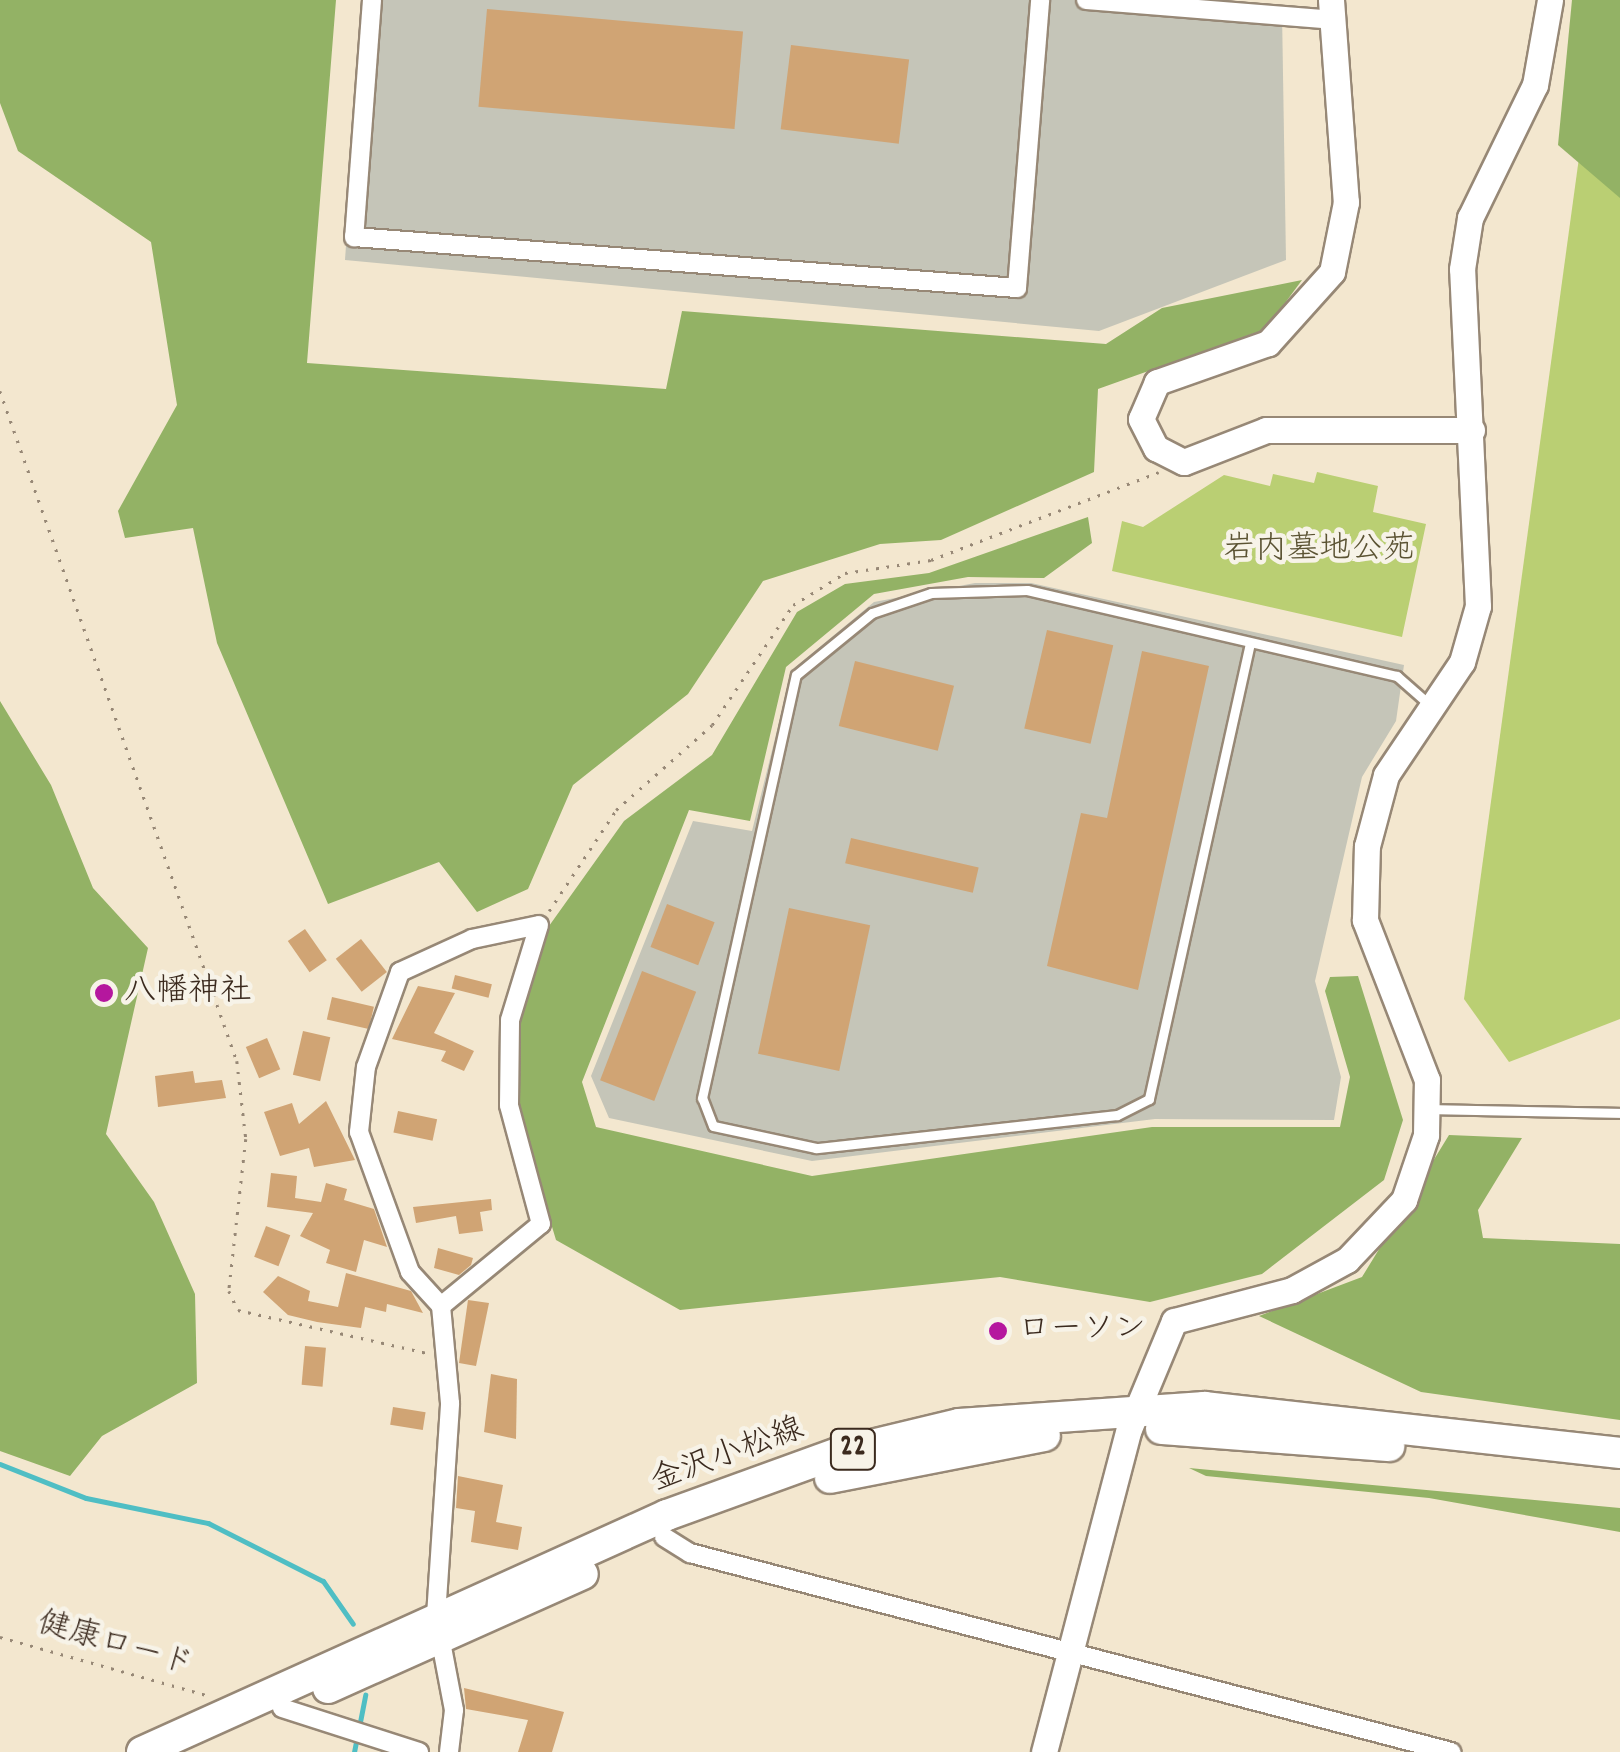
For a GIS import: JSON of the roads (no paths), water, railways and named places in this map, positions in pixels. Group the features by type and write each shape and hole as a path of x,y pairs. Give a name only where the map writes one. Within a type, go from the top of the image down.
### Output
{"main road":[{"name":"金沢小松線","path":"142,1752 838,1453 960,1424 1298,1413 1620,1454"},
{"name":"金沢小松線","path":"188,1752 437,1628 664,1537 853,1470 1132,1420 1234,1428 1620,1474"}],"street":[{"path":"372,0 354,237 1017,288 1040,0"},
{"path":"1086,0 1332,10 1346,202 1332,272 1268,343 1157,382 1141,419 1156,448 1184,462 1266,430 1472,430"},
{"path":"1044,1752 1132,1420 1174,1321 1292,1290 1347,1260 1404,1200 1430,1109 1364,920 1368,846 1386,776 1462,662 1478,606 1462,269 1470,218 1535,85 1550,0"},
{"path":"441,1306 541,1224 509,1106 510,1020 539,925 472,939 400,972 366,1067 359,1132 410,1272 441,1306 450,1404 437,1628 454,1710 449,1752"},
{"path":"664,1537 690,1553 1451,1752"},
{"path":"282,1708 420,1752"}],"lane":[{"path":"1250,643 1150,1099 1117,1114 816,1148 712,1126 702,1098 796,674 872,613 931,593 1026,590 1396,676 1432,707"},
{"path":"1430,1109 1620,1112"}],"waterway":[{"path":"0,1464 86,1498 208,1523 323,1581 353,1624"},
{"path":"359,1727 365,1695"},
{"path":"354,1752 357,1737"}],"place":[{"name":"八幡神社","path":"104,993"},
{"name":"ローソン","path":"998,1331"}],"park label":[{"name":"岩内墓地公苑","path":"1319,551"}]}
